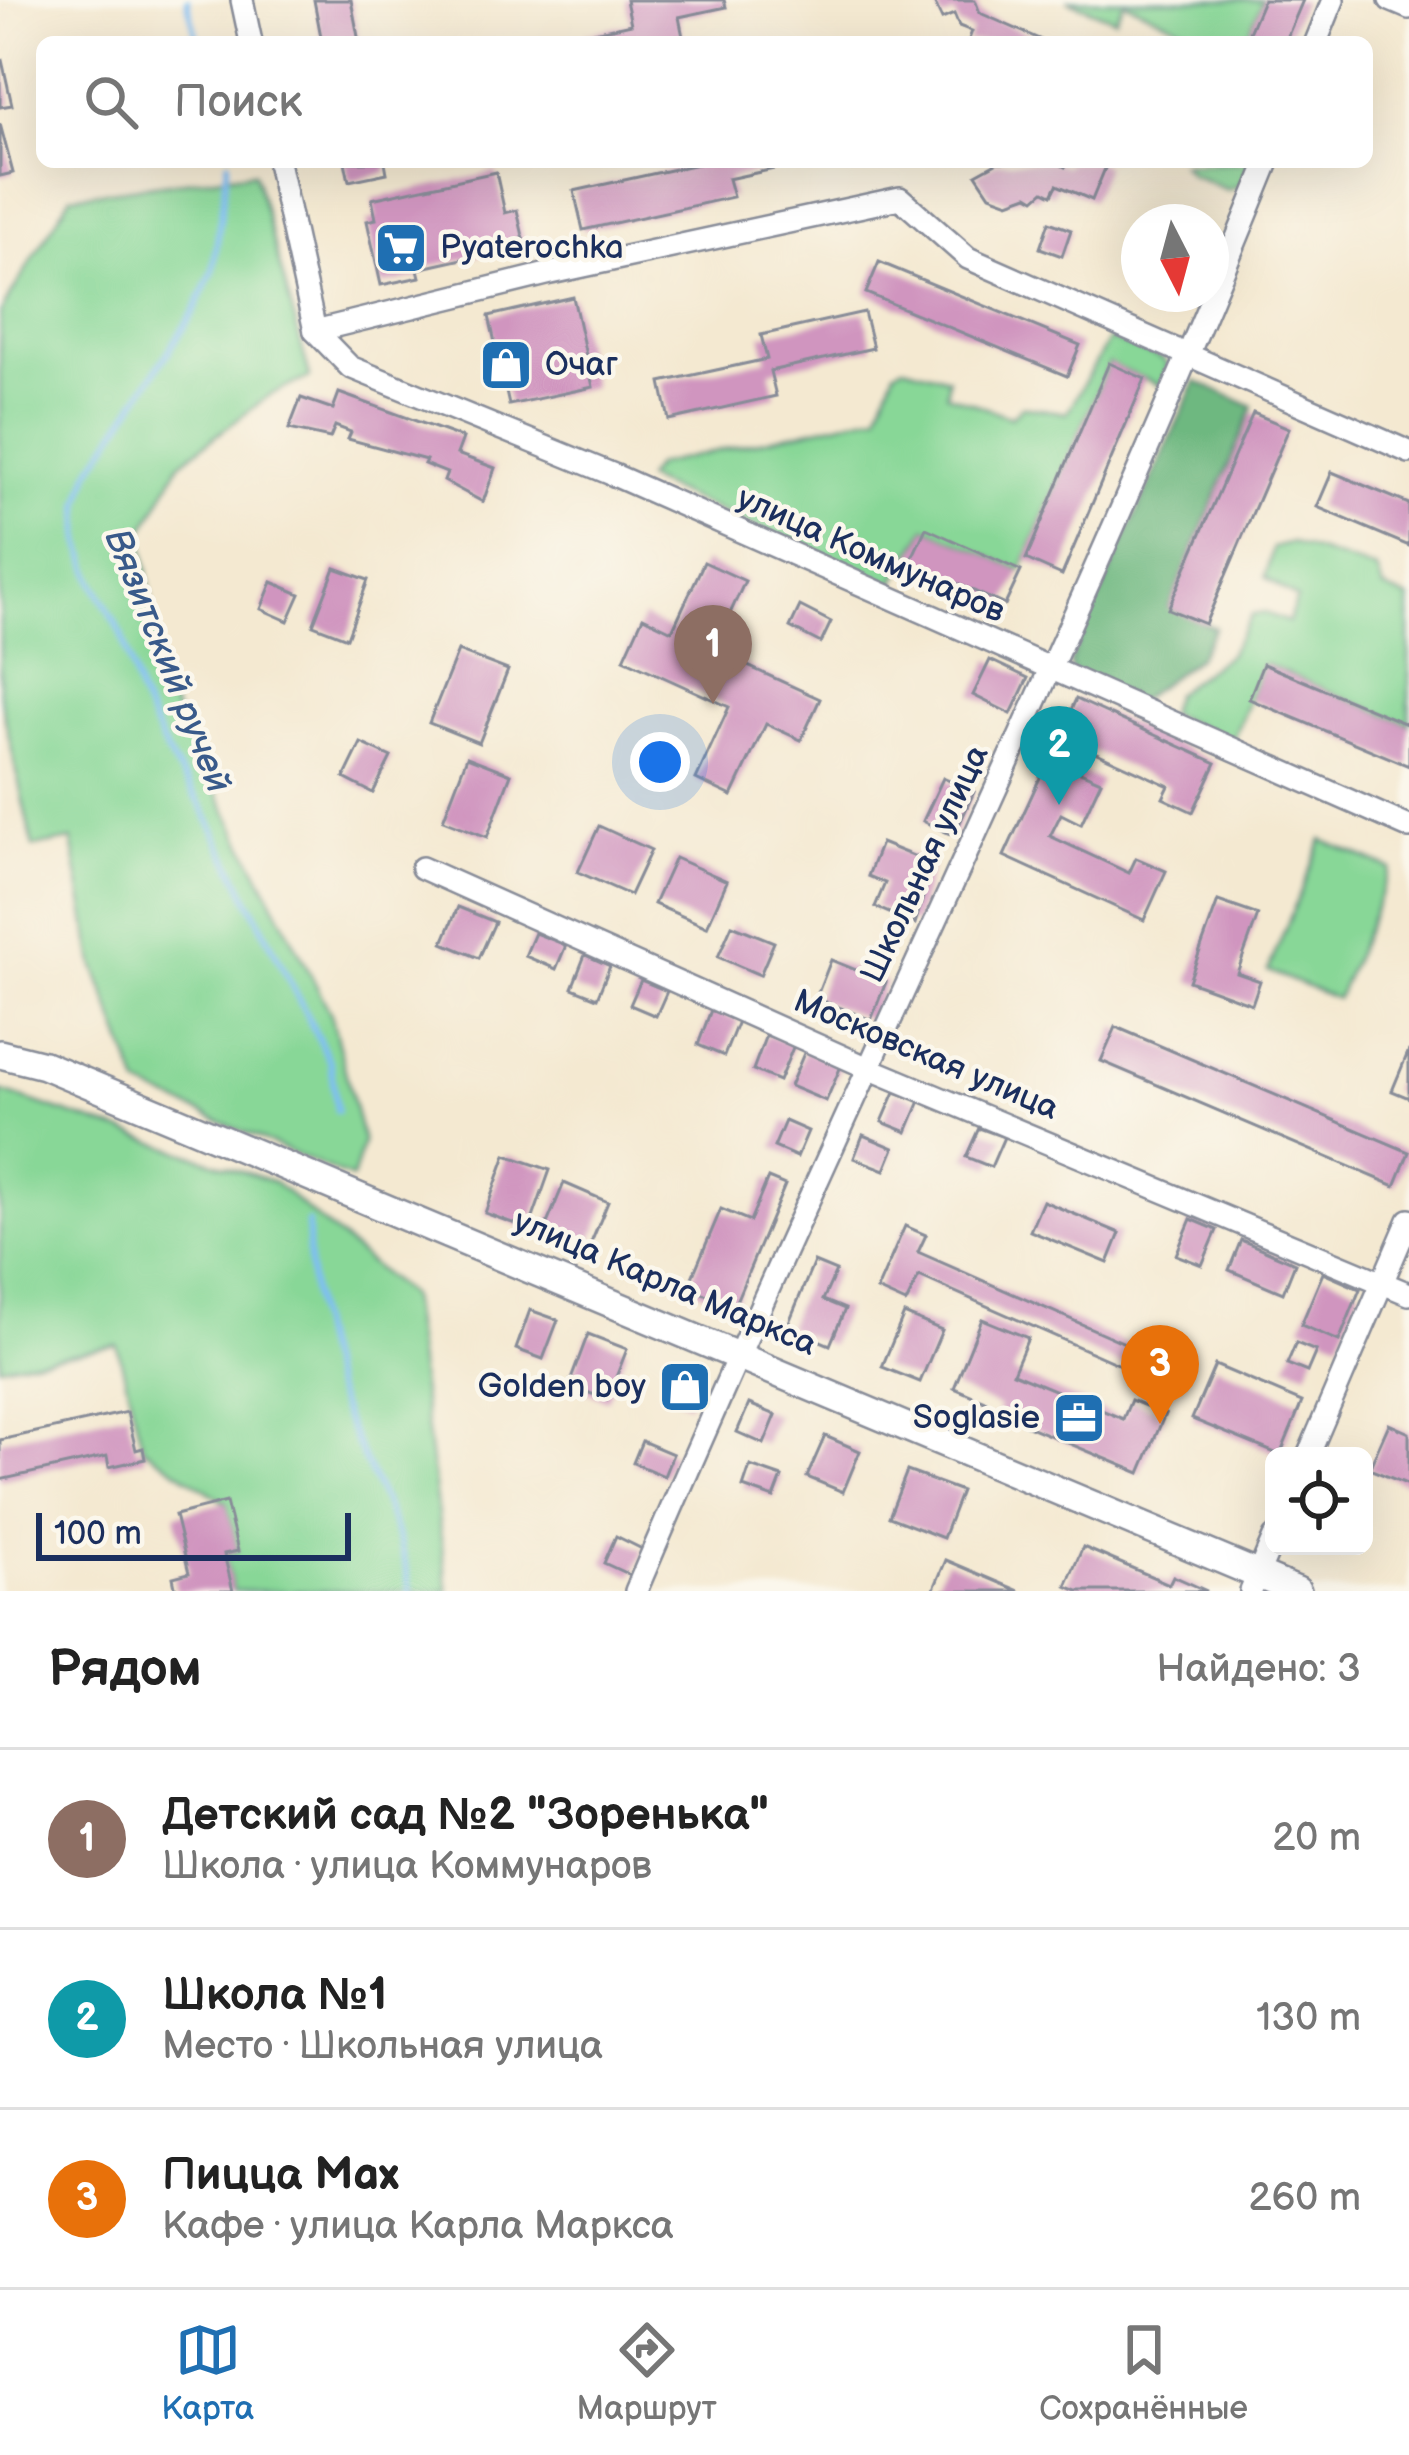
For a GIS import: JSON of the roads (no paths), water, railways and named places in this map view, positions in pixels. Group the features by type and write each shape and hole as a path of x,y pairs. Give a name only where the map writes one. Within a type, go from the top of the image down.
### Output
{"main road":[{"name":"улица Карла Маркса","path":"0,1054 44,1065 352,1190 736,1352 1254,1583 1297,1591"}],"street":[{"path":"242,0 250,36"},
{"path":"1318,36 1333,0"},
{"path":"1390,0 1409,8"},
{"path":"279,168 315,331 551,273 900,198 968,258 1409,452"},
{"name":"Школьная улица","path":"636,1591 736,1352 1191,356 1266,168"},
{"name":"улица Коммунаров","path":"315,331 350,367 614,475 1050,672 1409,827"},
{"name":"Московская улица","path":"422,868 866,1067 1409,1294"},
{"path":"1313,1447 1409,1220"},
{"path":"1254,1583 1266,1555"}],"waterway":[{"name":"Вязитский ручей","path":"187,0 196,36"},
{"name":"Вязитский ручей","path":"227,168 213,271 194,312 90,472 80,505 81,541 93,581 122,635 139,694 168,755 202,806 330,1062 337,1111"},
{"name":"Вязитский ручей","path":"308,1223 311,1286 328,1369 389,1513 410,1591"}],"place":[{"name":"Pyaterochka","path":"401,248"},
{"name":"Очаг","path":"506,365"},
{"name":"Детский сад №2 \"Зоренька\"","path":"713,704"},
{"name":"Школа №1","path":"1059,805"},
{"name":"Golden boy","path":"685,1387"},
{"name":"Soglasie","path":"1079,1418"},
{"name":"Пицца Max","path":"1160,1424"}]}
